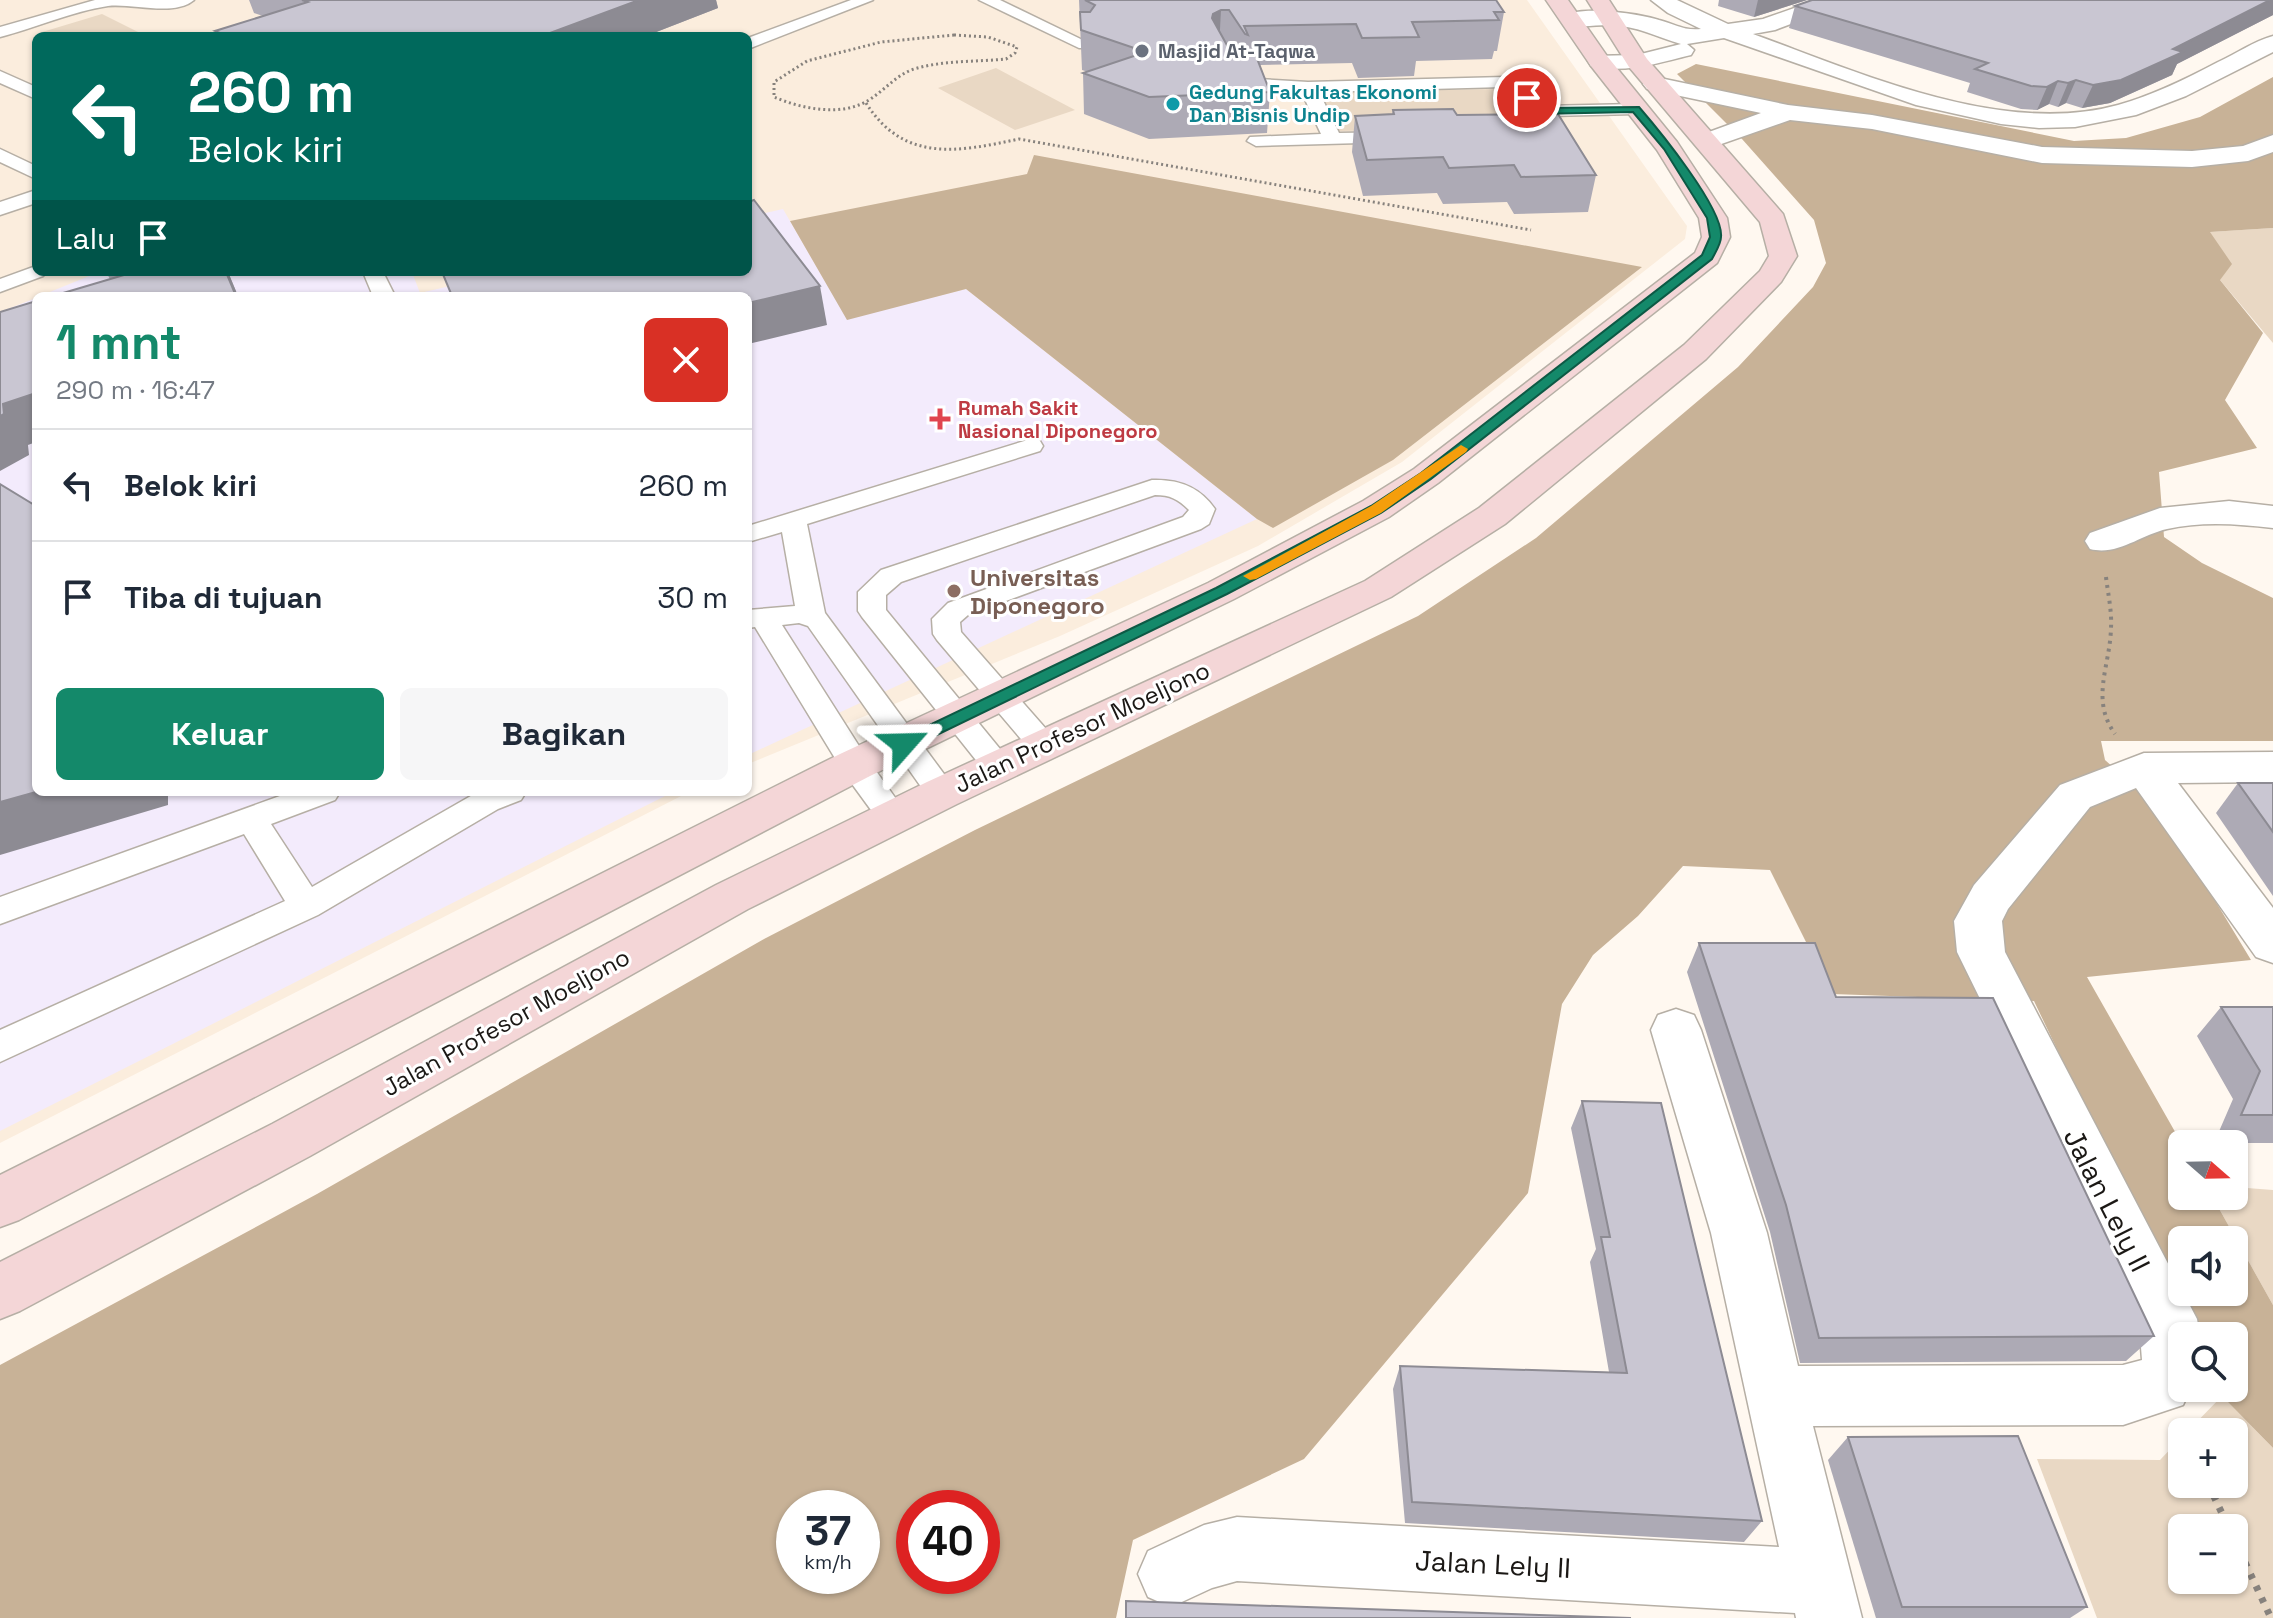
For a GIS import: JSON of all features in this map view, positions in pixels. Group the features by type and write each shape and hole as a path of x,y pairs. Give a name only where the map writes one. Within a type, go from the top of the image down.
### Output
{"street":[{"path":"1662,0 1703,23 1899,91 1995,115 2038,119 2075,120 2140,105 2175,93 2273,43"},
{"path":"1585,9 1654,25 1684,38 1767,25 1837,0"},
{"name":"Jalan Profesor Moeljono","path":"0,1292 291,1140 732,897 998,766 1378,589 1492,516 1695,352 1771,276 1783,256 1773,220 1688,144 1632,79 1585,9"},
{"path":"1632,79 1684,50 1687,42 1684,38"},
{"path":"1632,79 1788,112 1872,122 2042,155 2192,159 2248,153 2273,143"},
{"path":"0,1202 855,765 1221,591 1376,509 1438,467 1707,257 1716,237 1713,218 1688,144 1788,112"},
{"path":"2103,541 2160,519 2229,512 2273,517"},
{"path":"2144,768 2273,767"},
{"path":"2144,768 2273,944"},
{"name":"Jalan Lely II","path":"1775,1396 2123,1395 2162,1384 2174,1360 2168,1319 1981,952 1978,921 1990,898 2075,796 2144,768"},
{"name":"Jalan Lely II","path":"1171,1574 1204,1558 1237,1549 1824,1600 1739,1233 1676,1030"}],"lane":[{"path":"0,32 112,0 150,4 186,0"},
{"path":"752,42 865,0"},
{"path":"987,0 1085,45"},
{"path":"1221,56 1235,82 1308,87 1505,82 1516,85 1537,111 1543,128 1532,134 1501,134"},
{"path":"2,79 32,92"},
{"path":"1537,111 1632,79"},
{"path":"1308,87 1332,138"},
{"path":"1256,141 1424,136"},
{"path":"0,155 32,171"},
{"path":"0,209 32,197"},
{"path":"0,286 32,274"},
{"path":"752,533 1031,446"},
{"path":"998,766 872,611 872,592 891,576 1152,488 1179,488 1193,497 1202,509 1200,518 1192,523 958,609 946,619 947,634 1043,745"},
{"path":"793,521 811,615"},
{"path":"756,618 811,615 818,620 942,793"},
{"path":"756,618 893,817"},
{"path":"0,911 313,796"},
{"path":"0,1047 306,906 500,796"},
{"path":"251,818 306,906"}],"path":[{"path":"954,35 988,37 1017,47 1006,59 917,68 897,76 866,103 832,108 793,107 774,97 774,82 807,61 881,42 954,35"},
{"path":"866,103 875,123 894,138 929,149 972,150 1019,139 1531,230"},
{"path":"2103,541 2112,632 2100,696 2109,728 2144,768"},
{"path":"2248,1569 2271,1618"}],"shaded area":[{"name":"Universitas Diponegoro","path":"0,0 1527,0 1687,226 1685,239 1402,462 1258,546 1060,636 752,762 752,292 32,292 32,796 681,796 0,1143"},
{"path":"102,14 138,32 42,32"},
{"path":"1696,64 2074,141 2126,138 2200,117 2273,77 2273,228 2210,232 2232,264 2220,280 2263,333 2225,400 2257,448 2159,472 2164,537 2202,563 2273,598 2273,741 2101,741 2105,760 2159,808 2251,960 2087,977 2174,1130 2168,1130 2168,1210 2220,1210 2229,1226 2168,1226 2168,1282 2034,1001 1832,994 1770,870 1683,866 1638,916 1593,955 1562,1004 1528,1193 1304,1459 1133,1540 1116,1618 0,1618 0,1365 317,1194 764,939 975,830 1418,616 1536,538 1738,367 1813,287 1826,263 1814,220 1742,139 1677,74"},
{"path":"996,68 1075,110 1015,130 938,88"},
{"path":"1499,89 1510,93 1528,123 1518,128 1340,131 1334,128 1324,96 1325,93 1334,92"},
{"path":"1034,155 1642,267 1393,460 1273,528 1257,519 966,289 847,320 790,221 1027,174"},
{"name":"Rumah Sakit Nasional Diponegoro","path":"783,209 847,319 966,289 1257,519 752,753 752,292 424,292 494,276 752,276 752,216"},
{"path":"2273,228 2273,343 2220,280 2210,232"},
{"name":"Rumah Sakit Nasional Diponegoro","path":"89,276 414,276 420,292 50,292"},
{"path":"32,300 32,796 665,796 0,1131 0,312"},
{"path":"2248,1188 2273,1190 2273,1305 2248,1260 2248,1226 2229,1226 2220,1210 2248,1210"},
{"path":"2248,1260 2273,1305 2273,1448 2248,1423 2248,1418 2244,1418 2228,1402 2248,1402 2248,1322 2187,1322 2180,1306 2248,1306"},
{"path":"2216,1402 2228,1402 2244,1418 2201,1418"},
{"path":"2248,1423 2273,1448 2273,1618 2097,1618 2037,1459 2160,1460 2168,1452 2168,1498 2248,1498"}],"building":[{"path":"302,0 639,0 553,32 215,31 308,2"},
{"path":"1085,0 1496,0 1504,12 1494,12 1499,20 1412,22 1419,37 1362,38 1356,24 1244,26 1248,35 1229,10 1221,10 1212,18 1228,47 1254,51 1270,92 1149,97 1083,73 1146,52 1081,30 1080,12 1090,12 1095,5"},
{"path":"1812,0 2270,0 2173,49 2183,52 2121,80 2093,85 2076,80 2068,83 2058,81 2047,87 2031,86 1975,69 1988,63 1795,6"},
{"path":"1453,109 1457,115 1558,114 1596,175 1521,177 1514,165 1449,168 1443,157 1367,160 1355,116 1394,114 1393,110"},
{"path":"752,201 820,286 752,302 752,292 450,292 444,276 752,276"},
{"path":"120,276 228,276 234,292 66,292"},
{"path":"32,302 32,394 3,404 4,414 0,416 0,312"},
{"path":"0,484 32,504 32,793 0,802"},
{"path":"2238,783 2273,783 2273,832"},
{"path":"1699,943 1815,943 1836,997 1993,998 2154,1336 1819,1338 1786,1205"},
{"path":"2221,1007 2273,1007 2273,1115 2241,1115 2260,1071"},
{"path":"1582,1101 1661,1103 1762,1521 1412,1502 1400,1366 1627,1373 1601,1237 1610,1237"},
{"path":"2018,1436 2087,1607 1902,1607 1848,1437"},
{"path":"1126,1601 1631,1618 1126,1618"}],"slow traffic":[{"path":"1250,576 1376,509 1461,449"}],"place":[{"name":"Masjid At-Taqwa","path":"1142,51"},
{"name":"Gedung Fakultas Ekonomi Dan Bisnis Undip","path":"1173,104"},
{"name":"Rumah Sakit Nasional Diponegoro","path":"940,419"},
{"name":"Universitas Diponegoro","path":"954,591"}],"route":[{"path":"904,744 1221,591 1376,509 1426,476 1707,257 1716,237 1713,218 1668,147 1636,109 1537,111 1527,98"}]}
